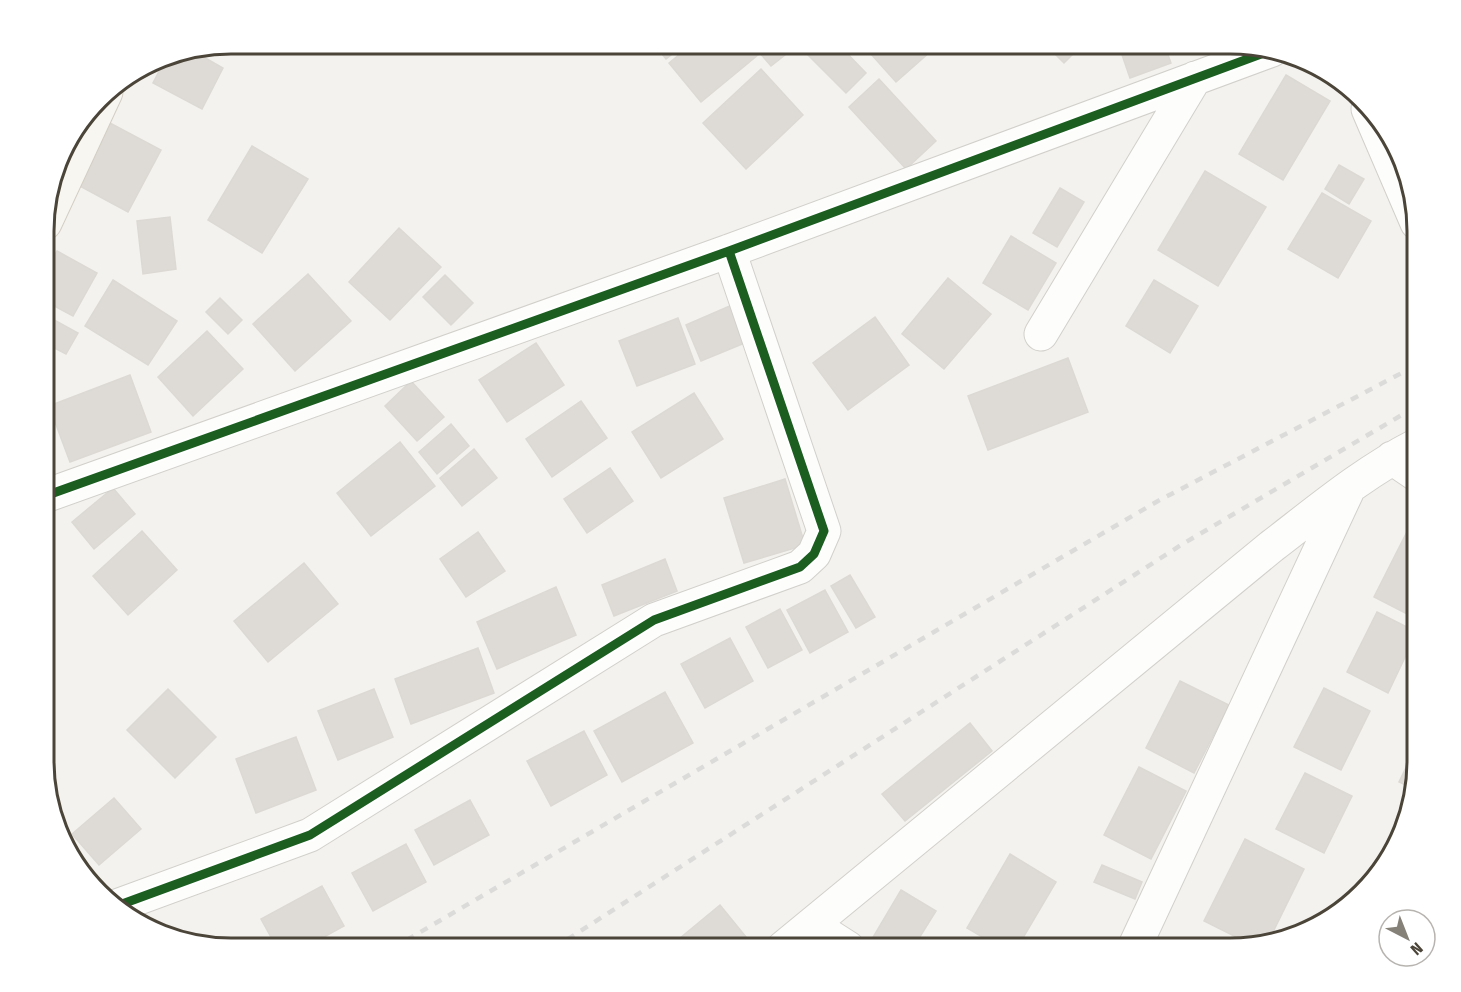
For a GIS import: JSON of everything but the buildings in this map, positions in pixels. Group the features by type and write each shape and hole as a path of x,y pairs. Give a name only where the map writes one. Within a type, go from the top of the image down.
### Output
{"main road":[{"path":"58,194 92,122"}],"street":[{"path":"54,493 729,251 1255,56"},
{"path":"1041,334 1195,78"},
{"path":"1381,139 1402,187"},
{"path":"126,903 310,835 654,620 800,567 814,554 824,531 729,251"},
{"path":"796,938 1272,546 1349,487 1407,460"},
{"path":"1139,938 1349,487"},
{"path":"812,925 832,938"}],"railway":[{"path":"410,938 1158,501 1407,370"},
{"path":"570,938 1181,545 1407,412"}],"cycle path":[{"path":"54,493 729,251 1255,56"},
{"path":"126,903 310,835 654,620 800,567 814,554 824,531 729,251"}]}
